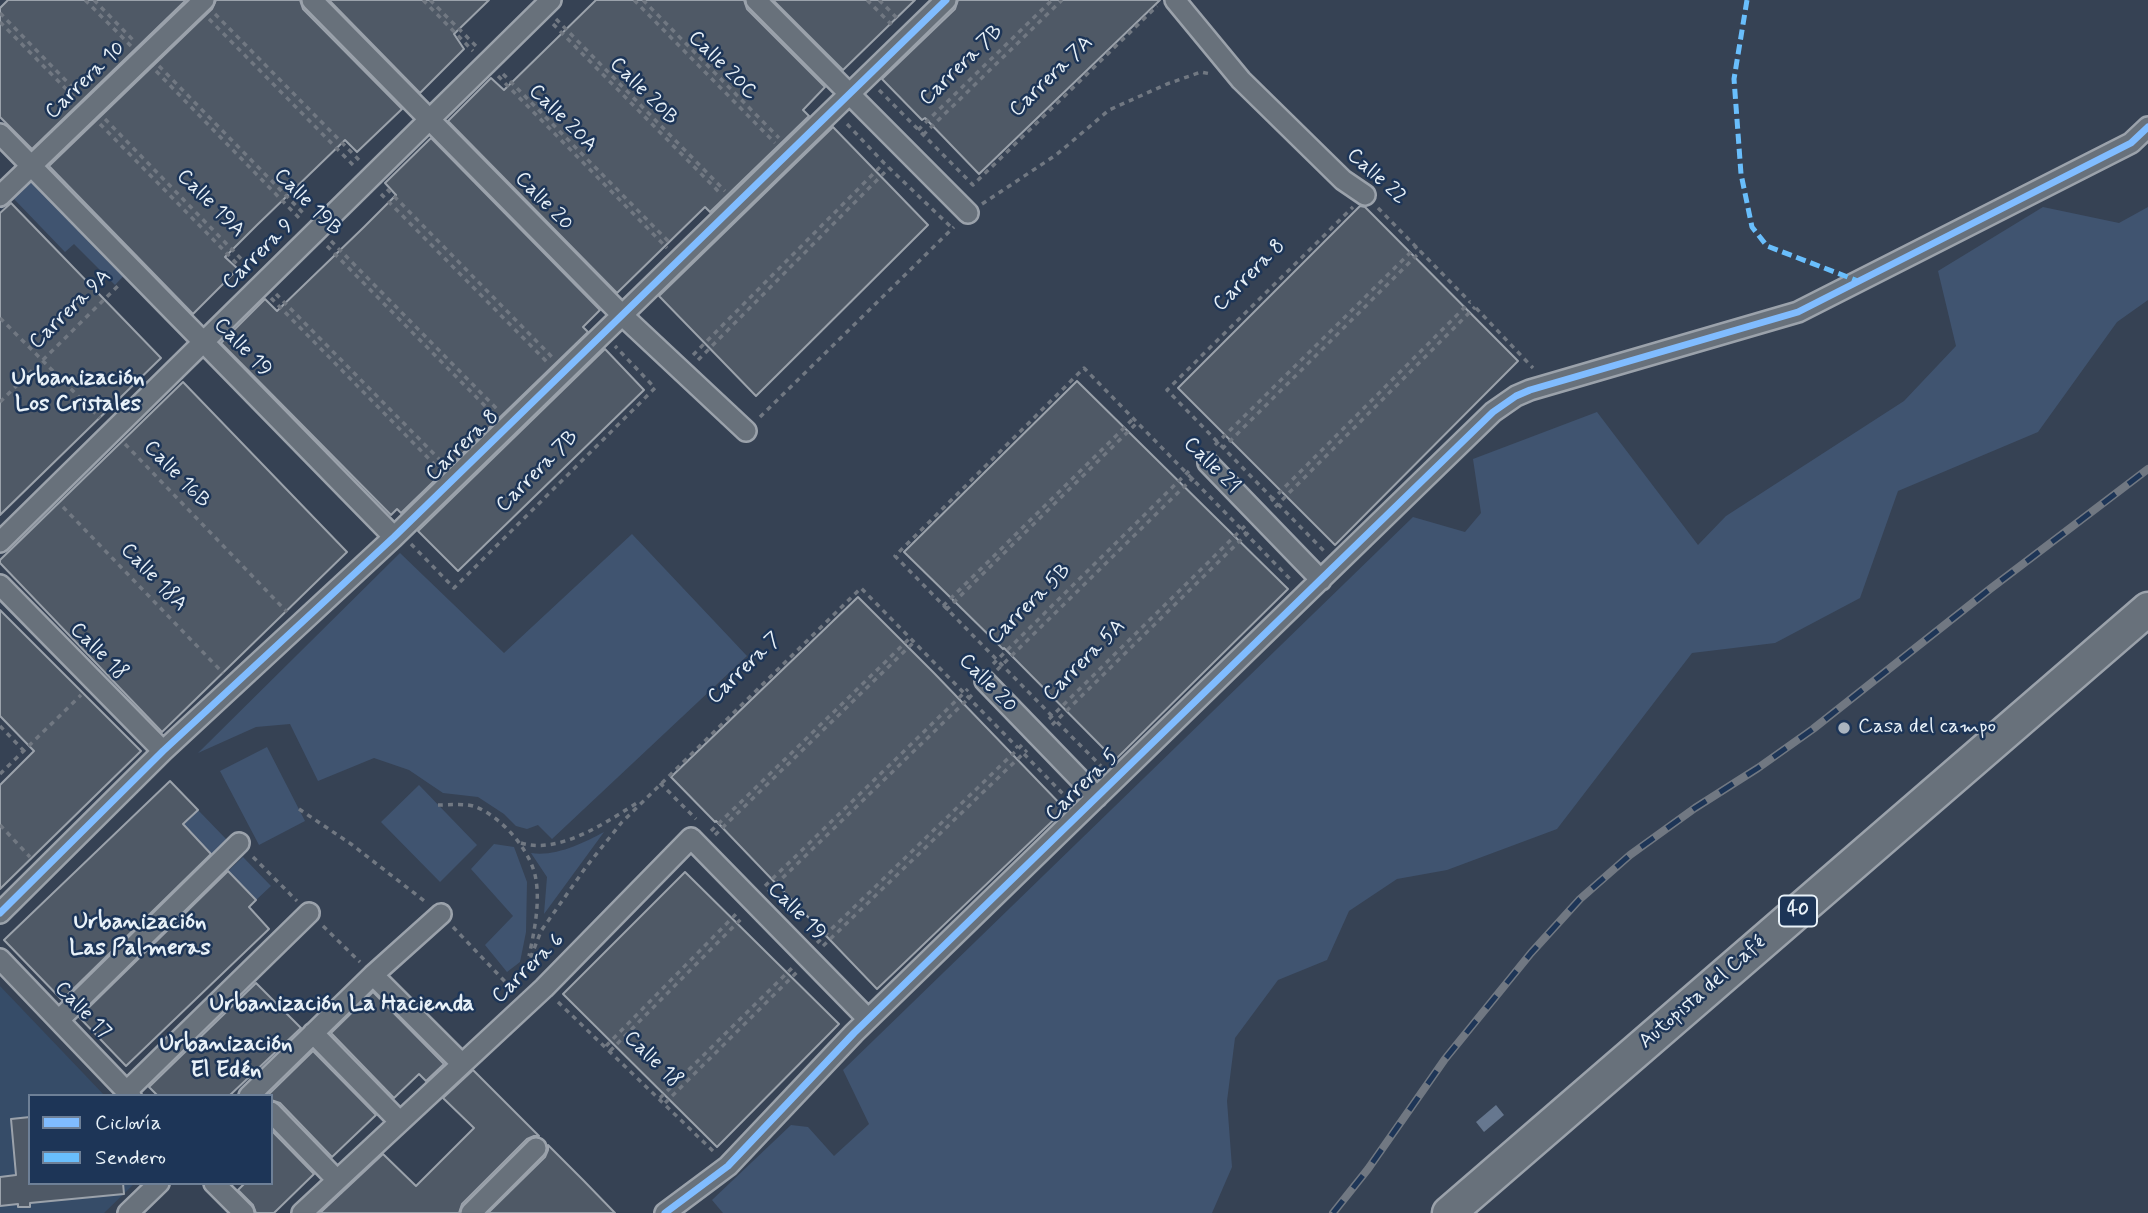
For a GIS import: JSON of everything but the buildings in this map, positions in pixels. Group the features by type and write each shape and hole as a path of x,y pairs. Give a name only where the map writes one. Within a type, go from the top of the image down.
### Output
{"highway":[{"name":"Autopista del Café","path":"1449,1213 2148,609"}],"street":[{"name":"Carrera 10","path":"0,195 204,0"},
{"name":"Calle 20","path":"312,0 622,315 746,431"},
{"path":"756,0 968,213"},
{"name":"Carrera 8","path":"0,913 163,751 394,537 946,0"},
{"name":"Calle 22","path":"1175,0 1241,80 1343,180 1365,195"},
{"name":"Carrera 9","path":"0,542 545,6"},
{"name":"Carrera 5","path":"665,1213 728,1166 868,1019 1493,412 1516,396 1539,388 1798,312 2131,143 2148,127"},
{"name":"Calle 19","path":"0,134 394,537"},
{"name":"Calle 21","path":"1204,459 1321,580"},
{"name":"Calle 18","path":"0,585 163,751"},
{"name":"Calle 20","path":"982,678 1097,797"},
{"path":"59,1020 239,843"},
{"name":"Calle 19","path":"695,843 868,1019"},
{"name":"Carrera 6","path":"302,1213 695,843"},
{"path":"129,1093 309,913"},
{"path":"253,1094 373,975 441,914"},
{"name":"Calle 17","path":"0,959 129,1093"},
{"path":"373,975 462,1065"},
{"path":"313,1033 400,1122"},
{"path":"273,1114 337,1180"},
{"path":"471,1213 536,1148"},
{"path":"128,1213 157,1185"},
{"path":"216,1185 244,1213"}],"path":[{"path":"867,0 909,36"},
{"path":"879,0 909,36"},
{"path":"866,77 923,135"},
{"path":"833,110 952,228"},
{"path":"691,357 884,163"},
{"path":"696,362 889,168"},
{"path":"945,608 1135,421"},
{"path":"695,843 910,638"},
{"path":"695,843 713,837 914,642"},
{"path":"0,775 95,681"},
{"path":"0,726 24,751"},
{"path":"520,843 533,847 562,841 593,830 645,798"},
{"path":"527,967 541,931 586,867 622,821 645,798"},
{"path":"438,805 474,806 498,820 520,843 536,880 536,926 527,967 527,1004"},
{"path":"299,809 351,844 441,914 527,1004"},
{"path":"0,825 44,870"}],"shaded area":[{"path":"39,178 130,269 115,285 74,244 65,252 14,199 1,209 0,202 26,179"},
{"path":"2043,207 2119,223 2148,207 2148,300 2117,322 2038,432 1898,491 1860,598 1775,643 1692,653 1557,829 1447,870 1397,879 1349,911 1327,960 1278,980 1235,1038 1227,1101 1232,1167 1212,1213 723,1213 712,1200 791,1125 808,1127 834,1156 869,1124 843,1070 1413,517 1465,532 1481,513 1473,459 1597,412 1698,545 1726,516 1904,401 1956,346 1938,271"},
{"path":"632,534 747,656 552,839 538,825 527,829 516,826 504,814 478,797 443,793 409,770 374,758 318,781 290,724 256,727 198,753 400,553 504,653"},
{"path":"267,747 305,821 259,845 220,771"},
{"path":"419,785 477,845 440,882 381,822"},
{"path":"198,810 227,840 212,854 183,824"},
{"path":"604,832 544,914 547,877 531,853 559,851"},
{"path":"494,844 514,847 527,882 526,932 520,962 507,972 485,945 513,916 471,869"},
{"path":"243,857 271,886 256,900 228,871"},
{"path":"0,986 103,1094 28,1094 28,1185 133,1185 104,1213 0,1213"},
{"path":"1496,1105 1504,1115 1484,1132 1476,1122"}],"railway":[{"path":"1333,1213 1368,1169 1445,1059 1531,953 1580,899 1630,855 1813,729 2148,469"}],"marked path":[{"path":"1747,0 1734,79 1741,174 1752,227 1767,246 1858,281"}],"cycle path":[{"path":"0,913 163,751 394,537 946,0"},
{"path":"665,1213 728,1166 854,1033 1493,412 1530,390 1798,312 2131,143 2148,127"}],"place":[{"name":"Casa del campo","path":"1844,728"}],"district":[{"name":"Urbanización Los Cristales","path":"78,392"},
{"name":"Urbanización Las Palmeras","path":"140,936"},
{"name":"Urbanización La Hacienda","path":"342,1005"},
{"name":"Urbanización El Edén","path":"226,1058"}]}
